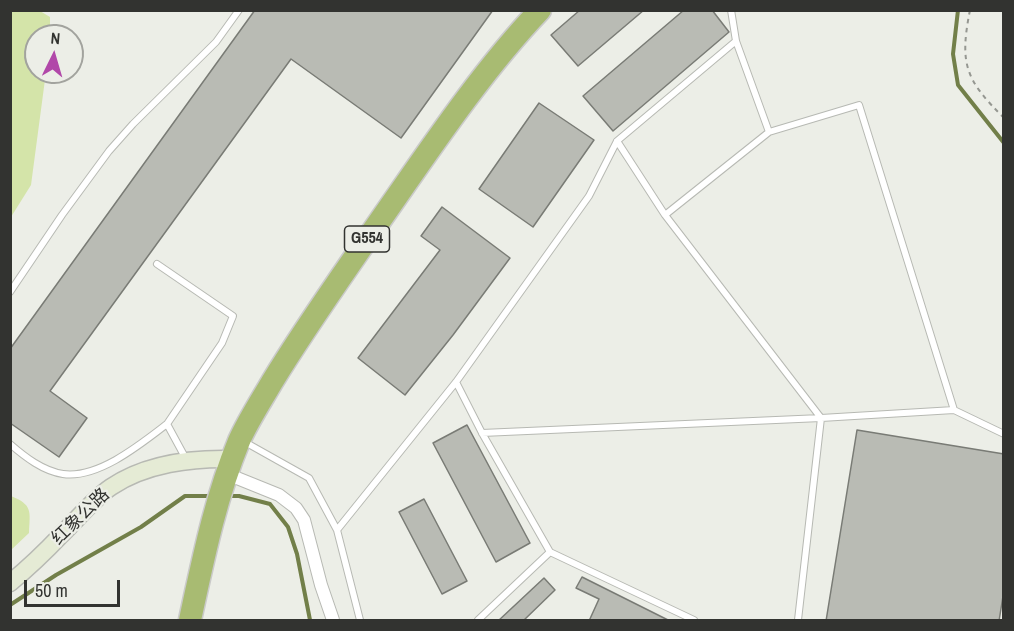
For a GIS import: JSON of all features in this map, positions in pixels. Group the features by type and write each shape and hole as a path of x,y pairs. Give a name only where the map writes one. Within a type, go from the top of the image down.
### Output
{"highway":[{"name":"G554","path":"190,621 213,520 230,465 280,370 357,253 476,88 540,10"}],"main road":[{"name":"红象公路","path":"10,583 111,487 138,473 187,462 230,465"}],"street":[{"path":"230,465 279,495 296,508 304,520 333,621"}],"lane":[{"path":"10,292 109,151 216,42 239,10"},
{"path":"731,10 736,40 769,132"},
{"path":"337,530 456,382 589,196 617,141 736,40"},
{"path":"665,215 769,132 859,105 954,410"},
{"path":"617,141 665,215 821,418 798,621"},
{"path":"10,444 44,467 63,474 75,475 105,465 146,441 167,424 222,343 233,316 157,264"},
{"path":"456,382 482,433 550,552 694,621"},
{"path":"482,433 954,410 1004,434"},
{"path":"167,424 187,462"},
{"path":"230,465 309,478 337,530 360,621"},
{"path":"478,621 550,552"}],"path":[{"path":"970,10 966,34 968,72 976,88 1004,118"}],"green space":[{"path":"11,10 40,11 50,17 50,24 24,24 24,84 44,84 31,185 11,217"},
{"path":"11,496 27,506 30,519 29,533 11,550"}],"building":[{"path":"255,10 493,10 401,138 291,59 50,391 87,418 59,457 10,423 10,349"},
{"path":"580,10 644,10 578,66 551,35"},
{"path":"684,10 712,10 729,32 613,131 583,96"},
{"path":"539,103 594,140 533,227 479,189"},
{"path":"442,207 510,258 405,395 358,358 440,250 421,236"},
{"path":"467,425 530,543 496,562 433,443"},
{"path":"857,430 1004,454 1004,590 999,621 826,621"},
{"path":"424,499 467,581 442,594 399,512"},
{"path":"582,577 670,621 589,621 599,599 576,588"},
{"path":"544,578 555,590 523,621 498,621"}],"waterway":[{"path":"958,10 953,54 958,85 1004,143"},
{"path":"10,605 56,575 141,527 185,496 212,496"},
{"path":"229,496 239,496 270,504 288,527 297,554 310,620"}]}
